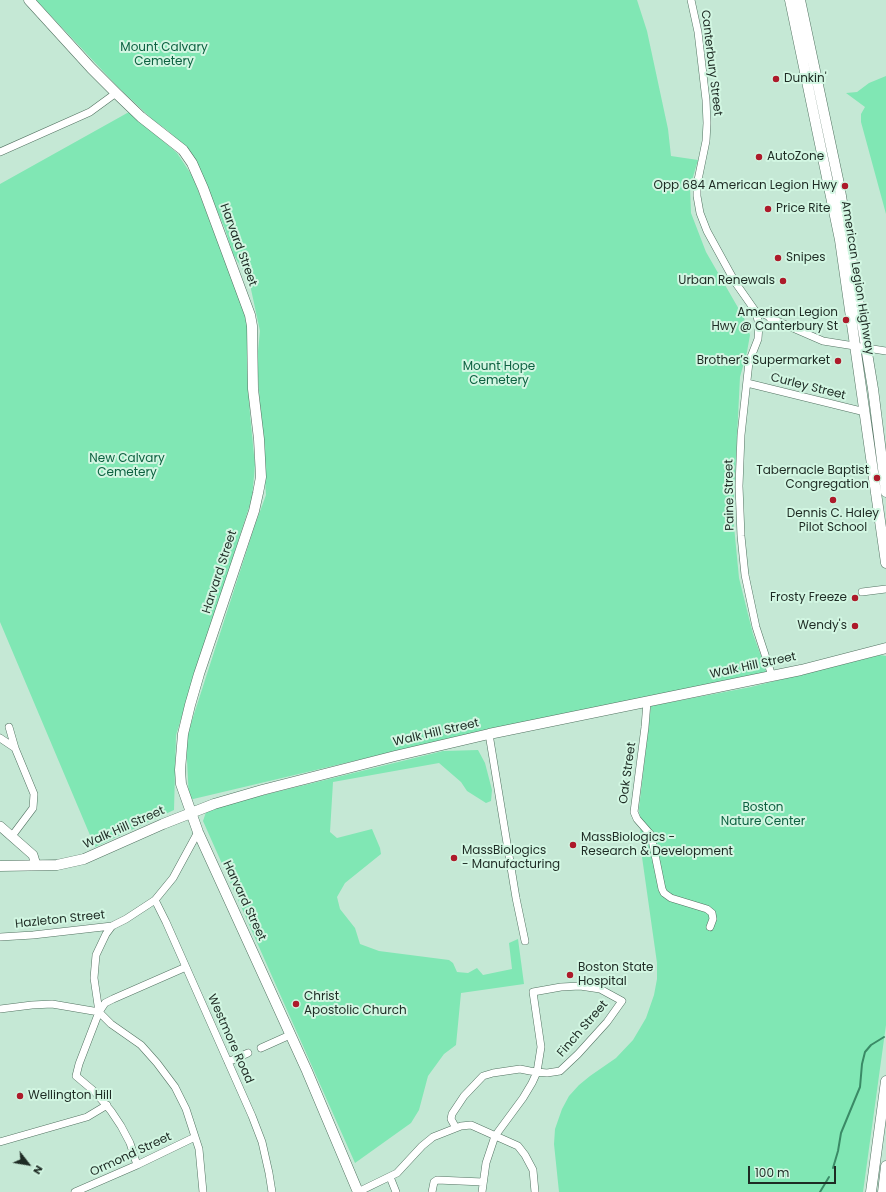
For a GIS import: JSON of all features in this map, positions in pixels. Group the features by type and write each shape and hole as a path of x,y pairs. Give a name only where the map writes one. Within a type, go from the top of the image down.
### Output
{"main road":[{"name":"Harvard Street","path":"29,0 116,93 141,117 183,150 192,164 250,315 252,326 253,389 261,478 254,511 199,674 183,734 180,770 181,784 198,832 290,1035 358,1192"},
{"name":"American Legion Highway","path":"790,0 839,184 866,348 886,492"},
{"name":"American Legion Highway","path":"800,0 840,240 886,563"},
{"name":"Walk Hill Street","path":"0,866 57,865 84,859 163,824 214,804 262,790 489,734 772,676 886,648"},
{"path":"871,1192 886,1081"},
{"path":"883,1192 886,1166"}],"street":[{"name":"Canterbury Street","path":"691,0 698,32 706,100 707,123 706,141 697,185 700,213 707,231 735,282 756,312"},
{"path":"0,152 64,125 90,112 116,93"},
{"path":"756,312 823,341 886,351"},
{"name":"Paine Street","path":"756,312 759,325 758,339 749,362 740,440 739,486 741,536 746,575 756,627 772,676"},
{"name":"Curley Street","path":"747,383 865,412"},
{"path":"862,592 886,590"},
{"name":"Oak Street","path":"647,702 646,727 634,812 637,819 651,835 664,893 671,898 707,909 712,913 713,919 710,927"},
{"path":"9,727 15,748 34,794 33,808 12,836"},
{"path":"489,734 525,941"},
{"path":"0,738 15,748"},
{"path":"0,826 33,855 36,865"},
{"name":"Hazleton Street","path":"0,937 33,936 112,926 126,919 155,900 173,878 198,832"},
{"name":"Westmore Road","path":"155,900 252,1116 262,1142 272,1192"},
{"path":"98,1012 94,966 96,955 106,934 112,926"},
{"path":"138,1165 122,1126 107,1105 95,1092 76,1076 98,1012 105,1003 186,967"},
{"name":"Finch Street","path":"456,1128 452,1119 452,1114 464,1096 483,1076 520,1069 537,1072 547,1073 560,1071 607,1022 622,1001 600,989 580,986 561,987 533,992 540,1047 537,1072"},
{"path":"0,1009 52,1004 98,1012 111,1024 141,1046 157,1063 175,1087 186,1110 199,1150 203,1192"},
{"path":"262,1048 290,1035"},
{"path":"228,1062 248,1053"},
{"path":"482,1192 486,1163 495,1136 523,1098 537,1072"},
{"path":"0,1142 87,1117 107,1105"},
{"path":"358,1192 397,1173 422,1146 433,1137 456,1128 471,1125 518,1146 533,1170 535,1192"},
{"name":"Ormond Street","path":"75,1192 138,1165 195,1137"},
{"path":"390,1177 396,1192"},
{"path":"432,1192 434,1182 437,1180 483,1182"}],"green space":[{"name":"Mount Hope Cemetery","path":"36,0 637,0 647,31 668,129 671,156 698,160 690,187 691,213 706,252 744,318 750,335 740,377 733,516 739,578 753,634 766,672 472,733 189,800 186,739 266,495 257,361 260,331 249,280 233,254 225,229 201,173 187,148 153,120 118,87"},
{"path":"886,76 886,214 861,122 861,114 865,107 846,93 857,92 869,83"},
{"name":"New Calvary Cemetery","path":"129,112 177,153 193,177 242,306 249,331 247,361 255,465 252,498 176,735 174,810 95,847 0,622 0,184"},
{"name":"Boston Nature Center","path":"880,655 886,656 886,1025 863,1192 559,1192 554,1144 555,1129 562,1109 569,1096 579,1085 616,1058 633,1040 646,1018 654,995 657,979 657,963 642,857 639,808 651,706 751,687"},
{"path":"478,750 485,763 492,790 491,801 486,803 467,791 461,782 439,763 333,782 330,832 337,838 372,829 381,854 345,883 337,897 340,909 355,928 360,944 379,951 449,960 453,963 457,972 468,973 477,968 483,975 512,969 509,943 518,939 524,984 461,993 456,1045 444,1054 428,1076 419,1110 411,1123 355,1163 203,821 207,809 443,751"}],"waterway":[{"path":"833,1168 841,1133 860,1087 862,1064 865,1052 871,1045 884,1037"},
{"path":"820,1192 829,1177"}],"place":[{"name":"Dunkin'","path":"776,79"},
{"name":"AutoZone","path":"759,157"},
{"name":"Opp 684 American Legion Hwy","path":"845,186"},
{"name":"Price Rite","path":"768,209"},
{"name":"Snipes","path":"778,258"},
{"name":"Urban Renewals","path":"783,281"},
{"name":"American Legion Hwy @ Canterbury St","path":"846,320"},
{"name":"Brother’s Supermarket","path":"838,361"},
{"name":"Tabernacle Baptist Congregation","path":"877,478"},
{"name":"Dennis C. Haley Pilot School","path":"833,500"},
{"name":"Frosty Freeze","path":"855,598"},
{"name":"Wendy's","path":"855,626"},
{"name":"MassBiologics - Research & Development","path":"573,845"},
{"name":"MassBiologics - Manufacturing","path":"454,858"},
{"name":"Boston State Hospital","path":"570,975"},
{"name":"Christ Apostolic Church","path":"296,1004"},
{"name":"Wellington Hill","path":"20,1096"}],"park label":[{"name":"Mount Calvary Cemetery","path":"164,55"}]}
